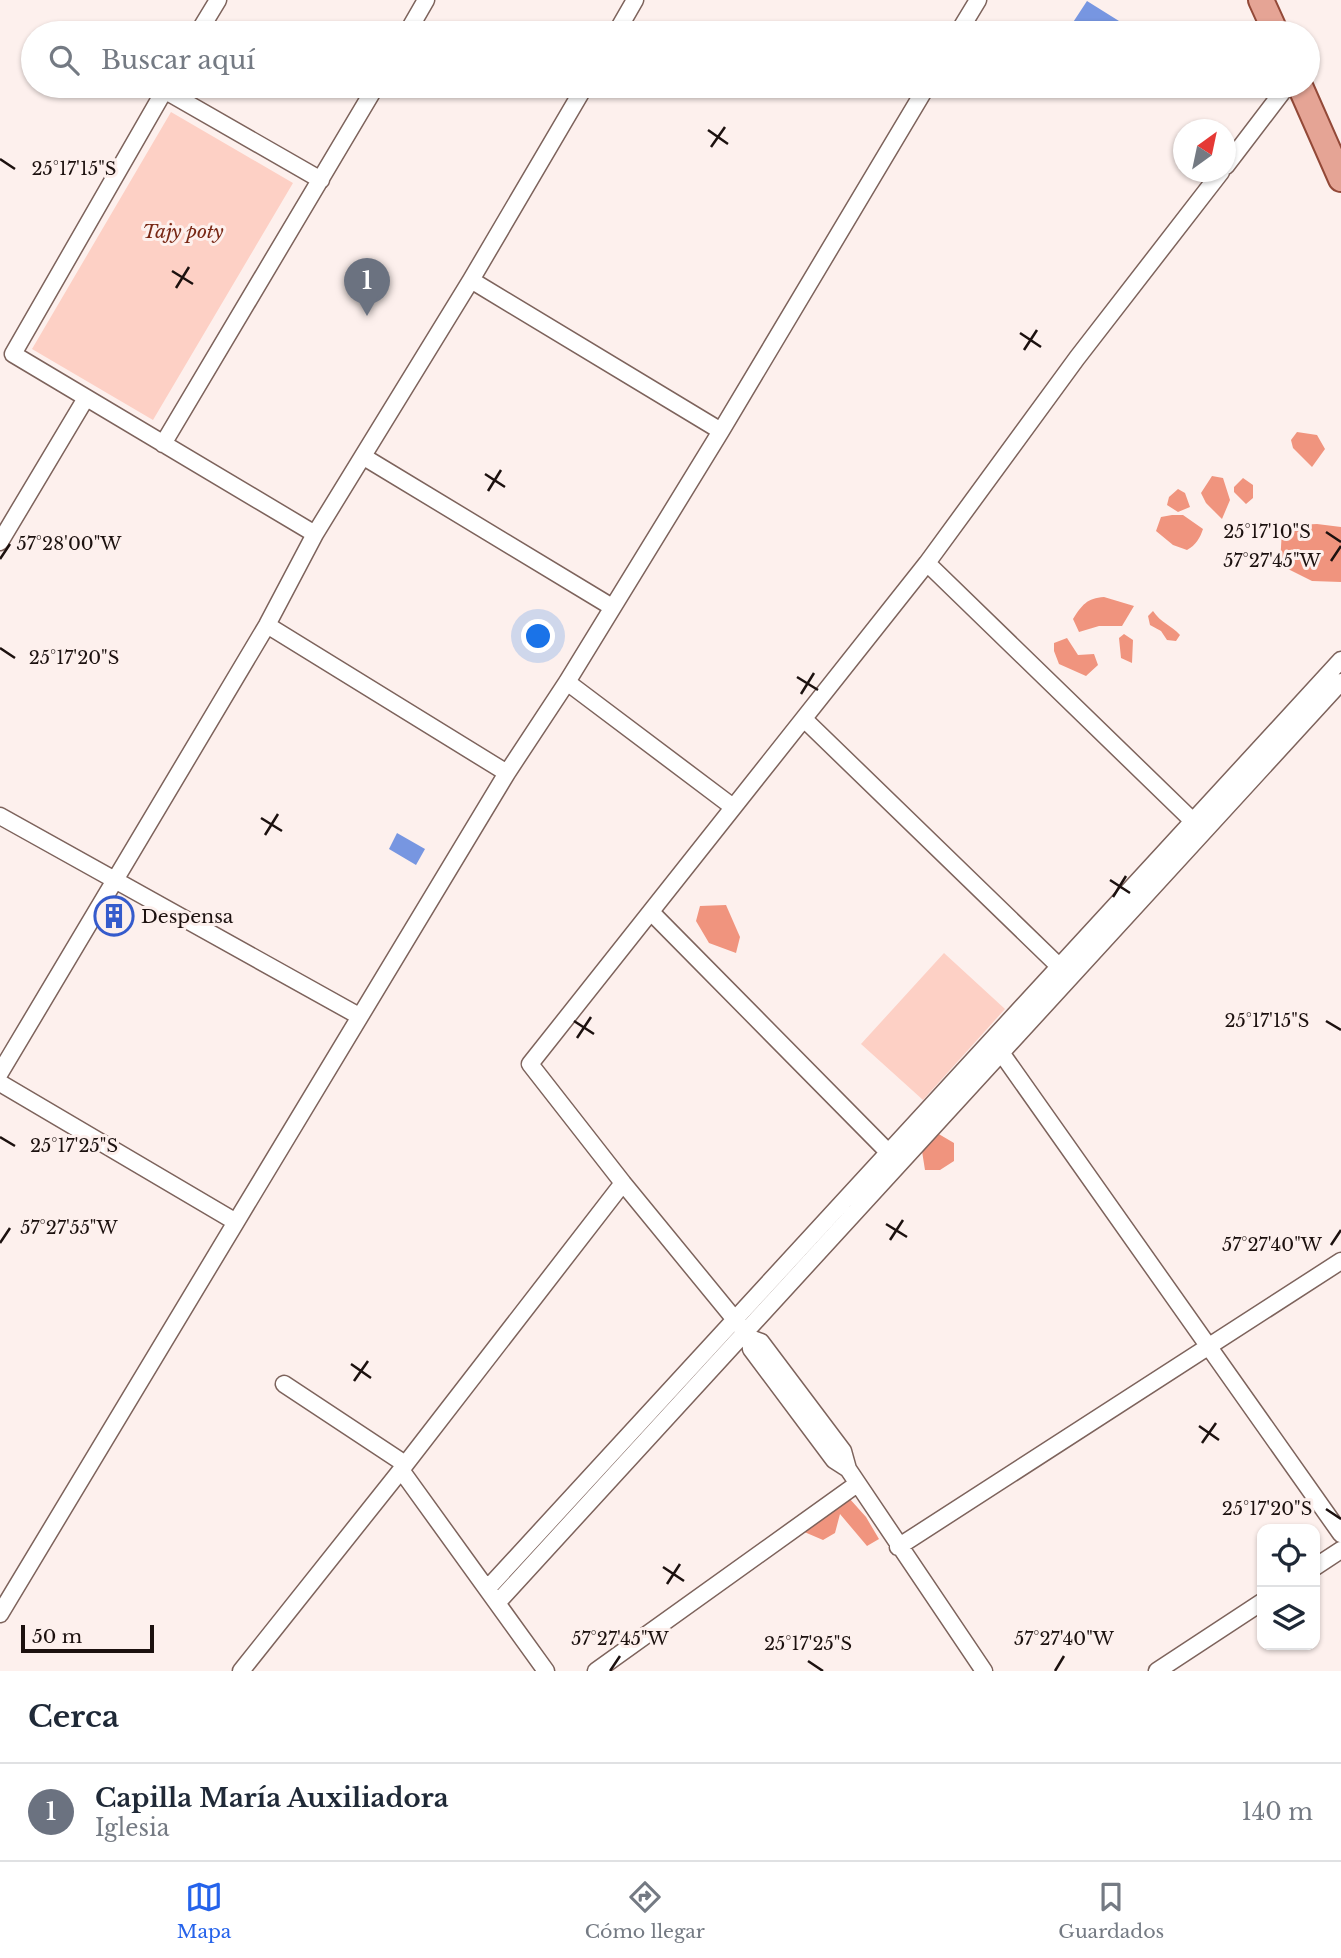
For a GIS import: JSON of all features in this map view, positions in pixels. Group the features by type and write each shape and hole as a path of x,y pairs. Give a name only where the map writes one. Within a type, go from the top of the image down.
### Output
{"main road":[{"path":"1261,0 1271,21"},
{"path":"1305,98 1341,179"}],"street":[{"path":"205,21 218,0"},
{"path":"414,21 426,0"},
{"path":"623,21 635,0"},
{"path":"965,21 978,0"},
{"path":"160,98 13,354 315,534"},
{"path":"183,98 321,180"},
{"path":"163,444 369,98"},
{"path":"2,1066 267,625 315,534 471,280 578,98"},
{"path":"0,1614 359,1016 722,430 920,98"},
{"path":"1236,153 1278,98"},
{"path":"984,1671 857,1484 848,1469 844,1451 761,1342 744,1330 623,1183 530,1064 927,563 1077,358 1213,182"},
{"path":"471,280 722,430"},
{"path":"0,542 86,398"},
{"path":"363,457 612,607"},
{"path":"927,563 1199,826"},
{"path":"267,625 507,774"},
{"path":"498,1602 744,1330 894,1158 1199,826 1341,660"},
{"path":"567,682 733,807"},
{"path":"1199,826 1341,682"},
{"path":"804,719 1065,972"},
{"path":"0,816 359,1016"},
{"path":"651,912 894,1158"},
{"path":"997,1046 1341,1534"},
{"path":"0,1083 236,1222"},
{"path":"241,1671 623,1183"},
{"path":"898,1547 1341,1261"},
{"path":"488,1588 744,1330"},
{"path":"284,1384 403,1467 546,1671"},
{"path":"596,1671 857,1484"},
{"path":"1320,1564 1341,1550"},
{"path":"1157,1671 1257,1605"}],"green space":[{"name":"Tajy poty","path":"171,112 293,183 153,420 32,349"},
{"path":"944,953 1005,1009 923,1100 861,1044"},
{"path":"728,1338 510,1579 507,1577"}],"shaded area":[{"path":"1297,432 1317,435 1325,449 1312,467 1293,448 1291,440"},
{"path":"1212,476 1223,478 1230,500 1222,519 1206,503 1201,493"},
{"path":"1243,478 1253,485 1253,498 1246,504 1234,492 1234,487"},
{"path":"1178,489 1185,493 1190,507 1178,512 1167,505 1169,497"},
{"path":"1183,515 1203,529 1197,541 1187,550 1173,545 1156,531 1161,517"},
{"path":"1317,524 1341,527 1341,582 1312,581 1280,565 1282,529"},
{"path":"1104,597 1134,606 1122,626 1099,626 1079,632 1073,619 1079,610 1089,601"},
{"path":"1153,611 1180,635 1176,641 1167,640 1161,631 1150,625 1148,616"},
{"path":"1124,634 1133,640 1132,663 1121,658 1119,638"},
{"path":"1067,638 1078,655 1094,654 1098,665 1086,676 1059,664 1054,643"},
{"path":"726,905 740,937 736,953 709,943 696,921 700,906"},
{"path":"937,1133 954,1143 954,1161 940,1170 925,1170 921,1145"},
{"path":"849,1498 866,1517 879,1539 867,1546 840,1514 835,1533 823,1540 802,1531"}],"water":[{"path":"1087,1 1119,21 1074,21"},
{"path":"397,833 425,849 416,865 389,849"}],"place":[{"name":"Capilla María Auxiliadora","path":"367,316"},
{"name":"Despensa","path":"114,916"}]}
